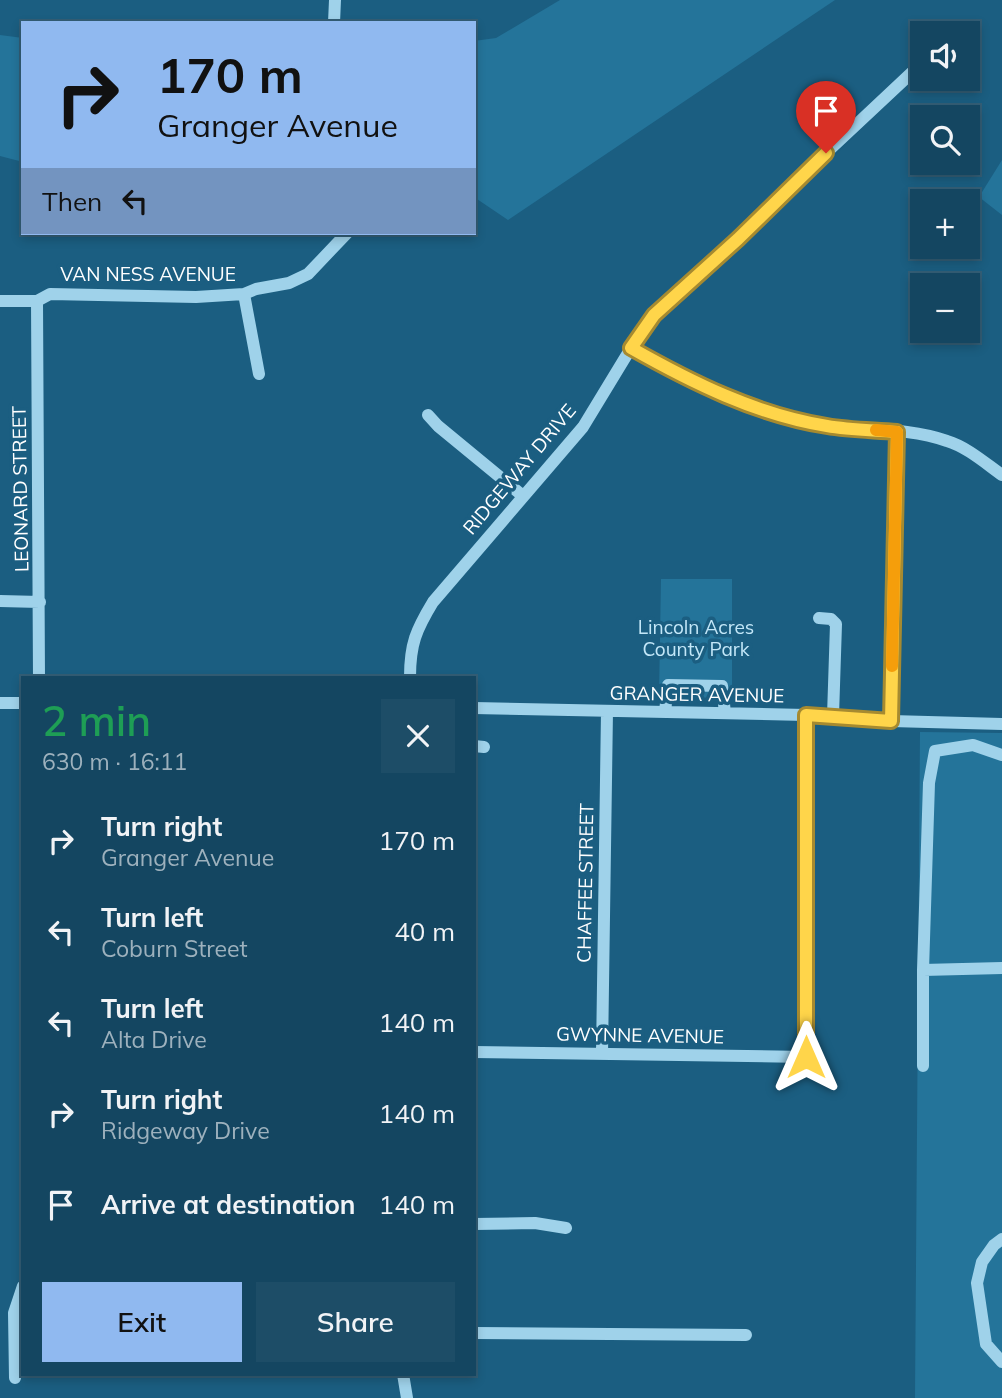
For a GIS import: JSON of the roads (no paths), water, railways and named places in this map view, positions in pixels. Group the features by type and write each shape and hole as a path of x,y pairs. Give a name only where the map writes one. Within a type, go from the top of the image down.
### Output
{"street":[{"path":"334,21 335,0"},
{"name":"RIDGEWAY DRIVE","path":"410,676 416,631 433,603 583,427 654,315 738,239 910,74"},
{"name":"VAN NESS AVENUE","path":"0,300 37,301 50,294 196,297 250,291 289,283 309,274 345,235"},
{"path":"250,291 259,374"},
{"name":"LEONARD STREET","path":"37,301 39,676"},
{"path":"631,348 713,390 793,419 950,441 1002,475"},
{"path":"428,415 523,496"},
{"path":"891,721 897,432"},
{"path":"0,601 40,602"},
{"path":"819,618 831,619 836,624 833,716"},
{"path":"665,712 668,685 722,685 725,713"},
{"path":"0,703 21,704"},
{"name":"GRANGER AVENUE","path":"476,708 806,715 1002,724"},
{"name":"CHAFFEE STREET","path":"602,1054 607,711"},
{"name":"GWYNNE AVENUE","path":"476,1052 806,1057 806,715"},
{"path":"923,1066 929,783 935,751 973,745 1002,755"},
{"path":"923,970 1002,968"},
{"path":"476,1224 535,1223 566,1228"},
{"path":"1002,1239 982,1262 976,1283 986,1344 1002,1362"},
{"path":"15,1378 13,1313 21,1291"},
{"path":"476,1333 747,1335"},
{"path":"403,1376 407,1398"}],"park label":[{"name":"Lincoln Acres County Park","path":"696,638"}]}
